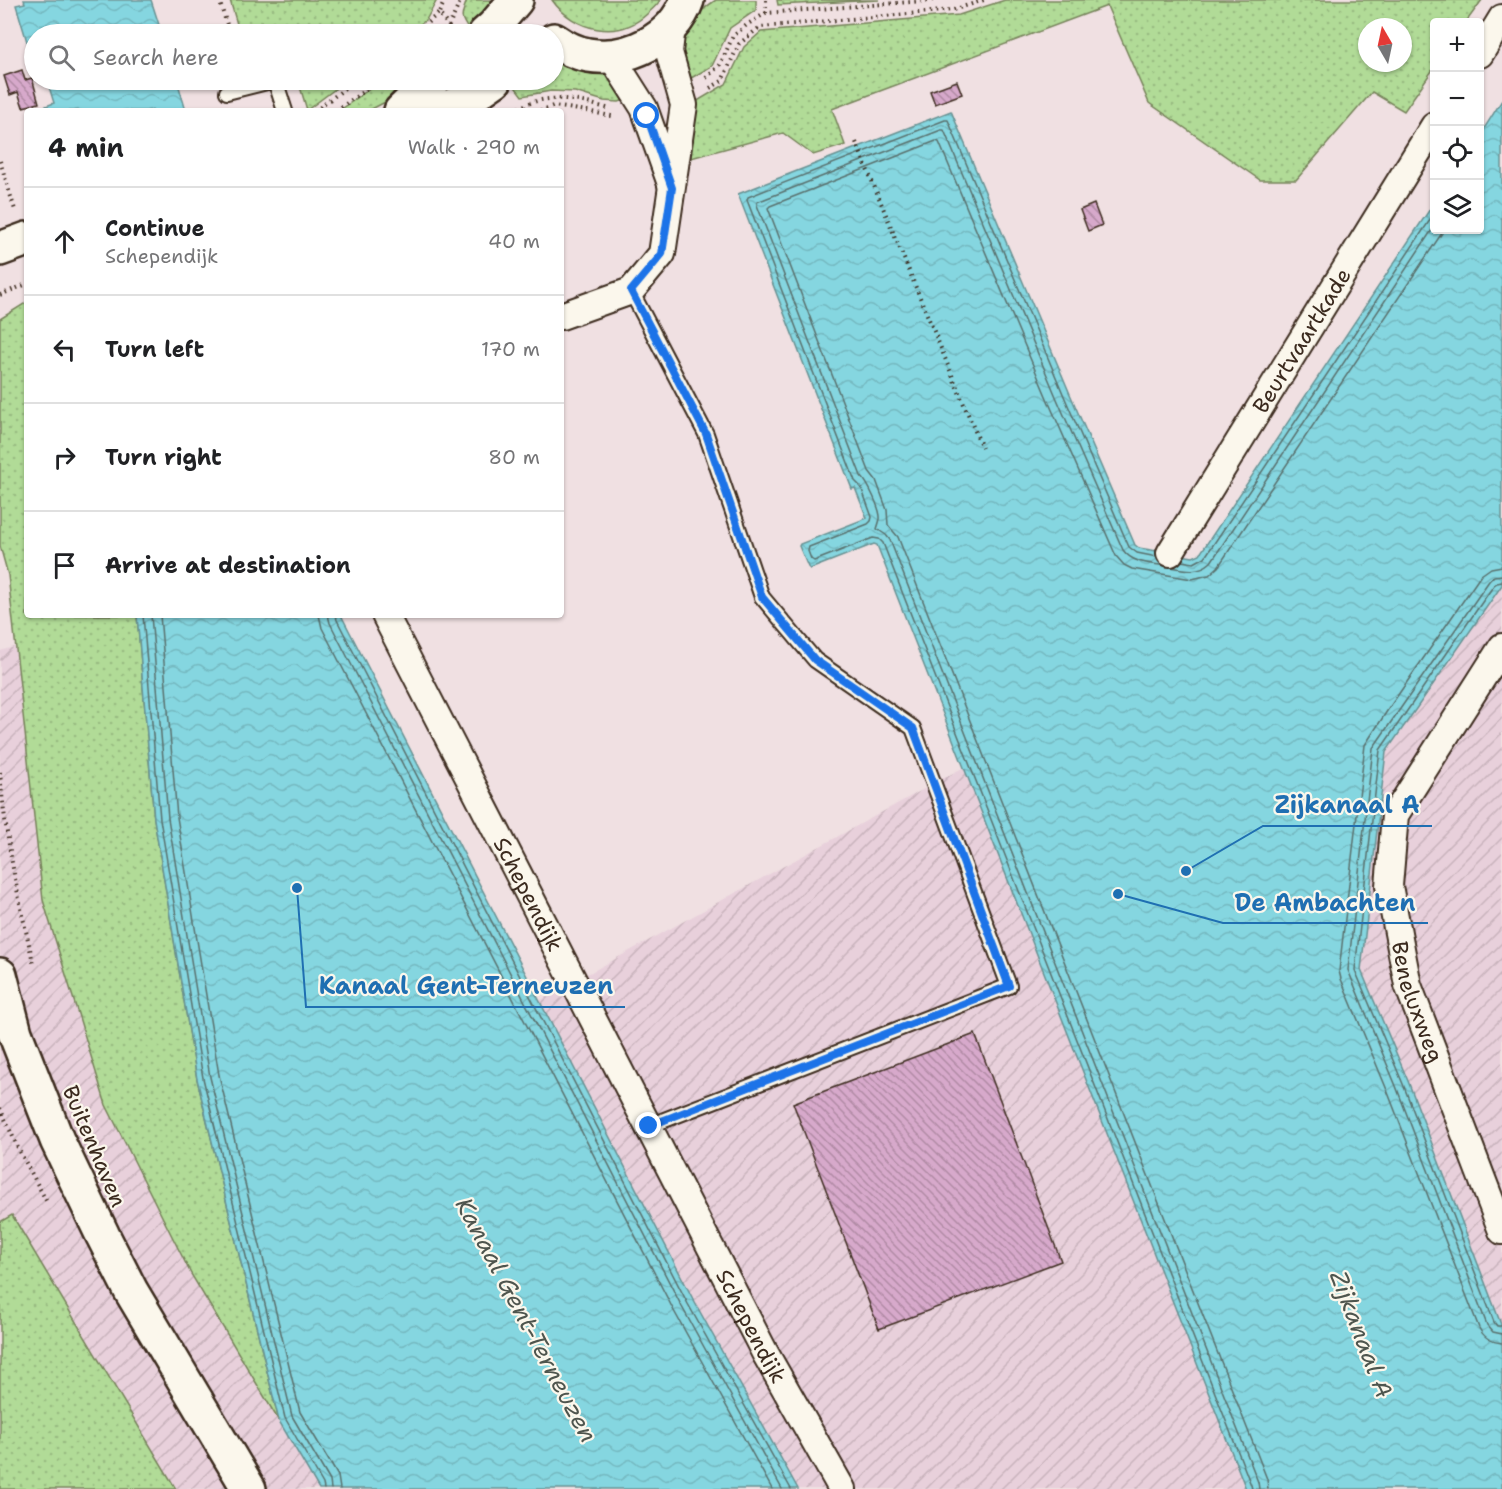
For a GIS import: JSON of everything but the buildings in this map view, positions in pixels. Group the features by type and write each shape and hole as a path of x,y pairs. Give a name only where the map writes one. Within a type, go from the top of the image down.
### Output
{"main road":[{"path":"494,24 516,0"},
{"path":"521,0 536,24"},
{"path":"564,47 588,55 611,56 634,52 655,41 680,13"},
{"path":"404,108 422,90"},
{"path":"447,108 465,101 481,90"},
{"path":"0,249 22,228"},
{"name":"Buitenhaven","path":"0,975 15,1034 57,1140 88,1204 131,1290 249,1489"}],"street":[{"path":"564,315 631,291 662,254 684,105 669,52 680,13"},
{"path":"1484,46 1502,18"},
{"path":"611,56 644,108 672,188"},
{"name":"Beurtvaartkade","path":"1170,553 1430,132"},
{"name":"Schependijk","path":"387,618 765,1353 842,1489"},
{"name":"Beneluxweg","path":"1502,647 1395,816 1389,886 1408,986 1502,1231"}],"lane":[{"path":"227,92 235,90"},
{"path":"278,90 284,108"},
{"path":"631,291 706,434 762,597 815,660 913,728 1009,986 649,1126"}],"path":[{"path":"219,0 227,24"},
{"path":"425,24 439,12 446,0"},
{"path":"450,24 461,0"},
{"path":"766,0 766,13 938,0"},
{"path":"684,105 722,81 739,44 760,27 954,10 984,0"},
{"path":"439,12 448,24"},
{"path":"319,108 343,90"},
{"path":"340,108 365,90"},
{"path":"518,108 523,105"},
{"path":"548,108 553,106 626,118 647,116"},
{"path":"856,142 982,448"},
{"path":"0,161 22,228"},
{"path":"0,295 24,285"},
{"path":"0,772 3,805 18,891 36,977"}],"shaded area":[{"path":"1502,581 1502,1489 0,1489 0,651 116,618 282,618 419,1067 1262,603"}],"green space":[{"path":"230,0 437,0 426,20 421,24 237,24"},
{"path":"467,0 499,0 479,24 465,24 462,18"},
{"path":"552,0 660,0 647,14 635,22 623,28 610,30 597,29 572,19"},
{"path":"716,0 756,0 756,10 730,28 712,66 686,81 682,55 685,34 696,17"},
{"path":"777,0 879,0 778,5"},
{"path":"1005,0 1482,0 1469,18 1430,18 1430,74 1404,111 1372,92 1296,180 1260,180 1149,103 1107,6 832,109 845,145 813,155 783,133 691,158 694,103 726,84 744,47 761,32 959,15"},
{"path":"564,60 589,65 601,71 628,99 619,102 604,101 575,92 551,91 522,96 518,90 564,90"},
{"path":"301,90 334,90 310,108 306,108"},
{"path":"368,90 402,90 374,108 343,108"},
{"path":"24,304 24,618 137,618 154,819 197,1079 279,1421 191,1274 106,1105 43,900 8,575 0,546 0,319"},
{"path":"12,1215 176,1489 0,1489 0,1222"}],"water":[{"path":"24,0 151,0 159,24 24,24 24,32 16,5 25,3"},
{"path":"50,90 180,90 185,108 47,108 46,106 54,103"},
{"path":"1502,100 1502,585 1386,752 1361,970 1408,1081 1502,1327 1502,1489 1246,1489 877,545 874,544 810,569 799,546 867,518 855,488 852,489 738,194 951,111 1135,545 1139,548 1193,557 1200,554 1430,209 1430,234 1484,234 1484,129"},
{"path":"137,618 343,618 694,1301 798,1489 319,1489 279,1421 197,1079 154,819"}],"place":[{"name":"Zijkanaal A","path":"1186,871"},
{"name":"Kanaal Gent-Terneuzen","path":"297,888"},
{"name":"De Ambachten","path":"1118,894"}],"route":[{"path":"647,116 672,188 662,254 631,291 706,434 762,597 815,660 913,728 1009,986 649,1126"}]}
